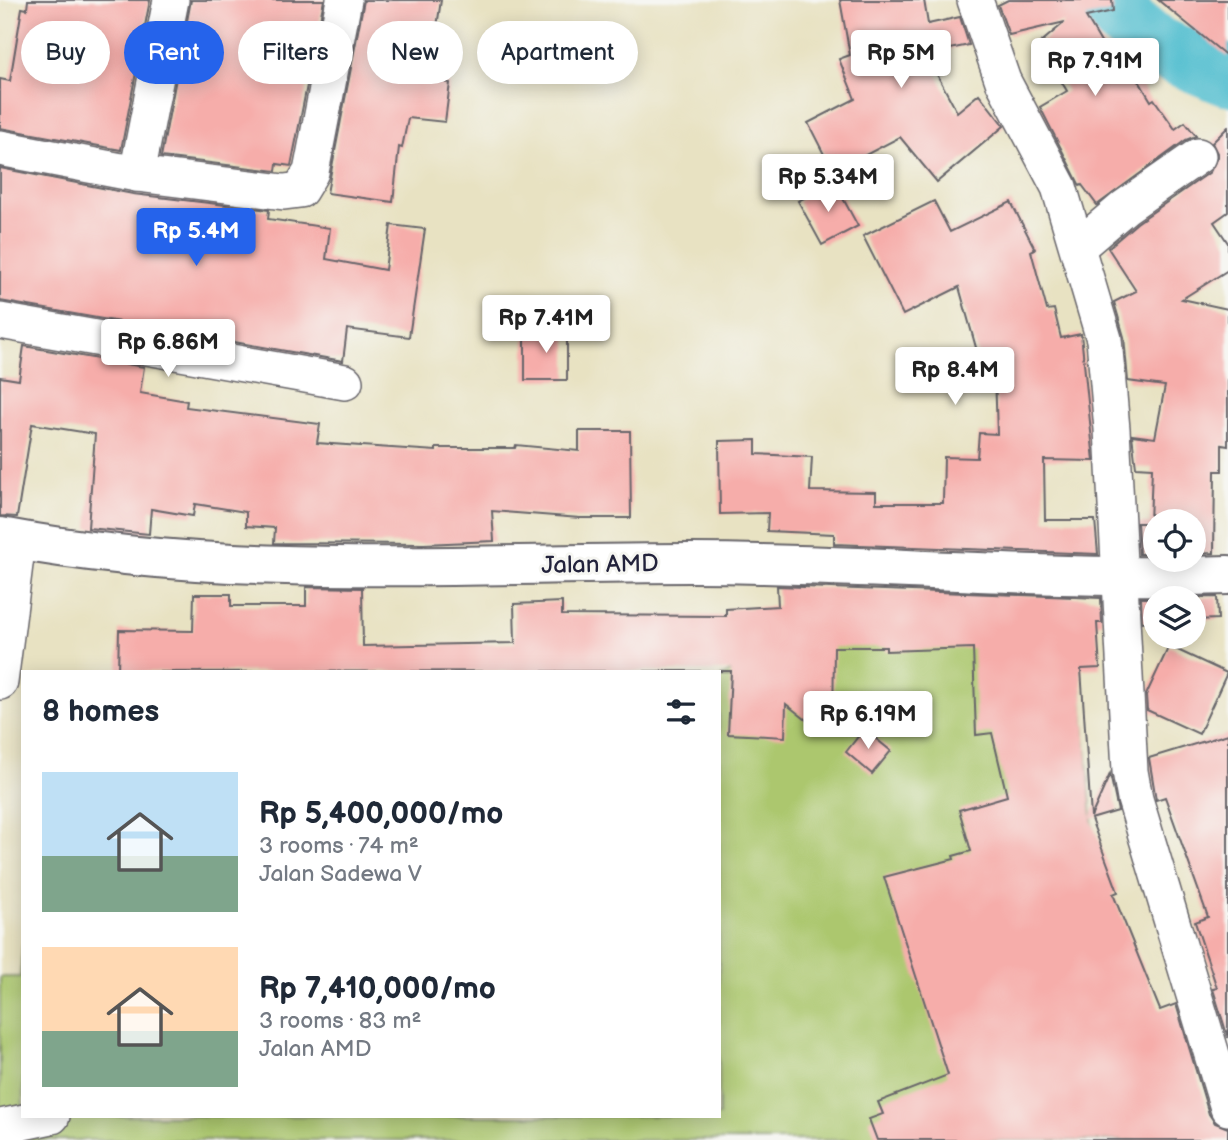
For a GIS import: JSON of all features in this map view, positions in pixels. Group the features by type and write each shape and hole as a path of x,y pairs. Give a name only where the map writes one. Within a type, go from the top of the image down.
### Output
{"street":[{"path":"137,174 172,0"},
{"path":"0,148 137,174 284,192 300,190 311,172 344,0"},
{"path":"975,0 1003,81 1059,187 1079,246 1104,339 1112,429 1128,748 1135,799 1228,1108"},
{"path":"1079,246 1125,207 1198,156"},
{"path":"0,321 345,382"},
{"path":"0,682 9,539"},
{"name":"Jalan AMD","path":"9,539 130,554 356,568 779,563 1120,576 1215,576"},
{"path":"0,1127 43,1118"}],"green space":[{"path":"1075,615 1105,976 1136,1140 0,1140 0,977 20,977 21,966 21,1118 721,1118 721,677 770,651"}],"building":[{"path":"28,0 150,0 146,21 124,21 124,84 134,84 121,150 0,128 0,79 10,81 22,8 27,9"},
{"path":"191,0 324,0 320,21 238,21 238,84 307,84 291,166 277,164 276,171 161,157 175,84 224,84 224,21 187,21"},
{"path":"364,0 441,0 438,21 367,21 367,84 450,84 445,122 408,118 402,148 399,147 393,202 327,193 348,84 353,84 353,57"},
{"path":"840,0 924,0 928,24 960,17 969,45 926,54 957,112 979,94 1004,126 937,182 900,137 833,172 808,123 855,99 839,59 850,55"},
{"path":"1008,0 1112,0 1113,11 1086,17 1113,63 1124,56 1151,101 1154,99 1175,129 1185,122 1196,136 1186,140 1097,205 1082,185 1080,186 1040,107 1067,91 1039,44 1065,22 1009,35 998,5"},
{"path":"1158,0 1228,0 1228,57"},
{"path":"1228,127 1228,212 1214,222 1228,243 1228,270 1182,299 1228,309 1228,446 1222,445 1222,471 1215,471 1214,553 1206,553 1206,509 1151,509 1152,468 1136,467 1132,435 1155,438 1165,386 1128,381 1124,337 1114,302 1136,291 1108,248 1137,223 1210,172 1218,155 1212,143"},
{"path":"0,168 133,194 269,210 268,219 330,228 326,259 385,270 391,225 425,229 409,337 347,329 343,361 0,301"},
{"path":"834,182 858,226 822,245 798,201"},
{"path":"934,201 950,232 1011,202 1035,249 1031,251 1047,310 1054,309 1061,338 1081,334 1094,461 1044,460 1045,520 1095,520 1098,554 834,544 834,534 767,531 768,513 720,514 719,441 756,440 756,454 812,457 810,491 876,492 876,503 943,503 944,457 977,458 979,433 997,434 995,374 984,376 959,287 903,315 863,236"},
{"path":"525,330 567,330 567,380 525,380"},
{"path":"24,346 144,367 140,393 187,401 186,407 320,424 317,443 436,451 436,448 515,448 516,445 579,451 579,431 630,431 631,518 580,518 492,511 494,541 424,544 274,543 275,528 246,526 246,512 195,504 193,516 151,509 149,534 88,528 95,434 32,424 17,517 0,516 0,377 19,380"},
{"path":"1137,523 1143,523 1143,554 1139,554"},
{"path":"777,586 1101,598 1102,623 1097,623 1100,668 1081,669 1091,817 1110,774 1118,811 1091,819 1118,892 1113,894 1160,1010 1176,1004 1209,1114 1215,1123 1228,1128 1228,1140 877,1140 869,1119 883,1114 878,1102 948,1075 884,877 954,859 953,856 971,851 959,810 1007,796 992,733 976,735 973,648 886,651 886,647 834,647 833,728 815,727 786,704 785,737 728,734 731,671 118,670 119,630 193,631 194,594 231,594 231,606 306,606 306,587 362,588 363,646 515,643 514,604 562,602 562,615 726,616 726,609 778,606"},
{"path":"1206,597 1217,597 1218,619 1206,620"},
{"path":"1141,598 1143,598 1142,622"},
{"path":"1168,649 1175,649 1227,673 1199,734 1147,710 1146,695"},
{"path":"864,729 891,751 872,774 846,752"},
{"path":"1228,734 1228,1038 1213,989 1217,988 1195,922 1208,917 1165,797 1156,800 1149,758"}],"waterway":[{"path":"1100,0 1157,47 1228,76"}]}
